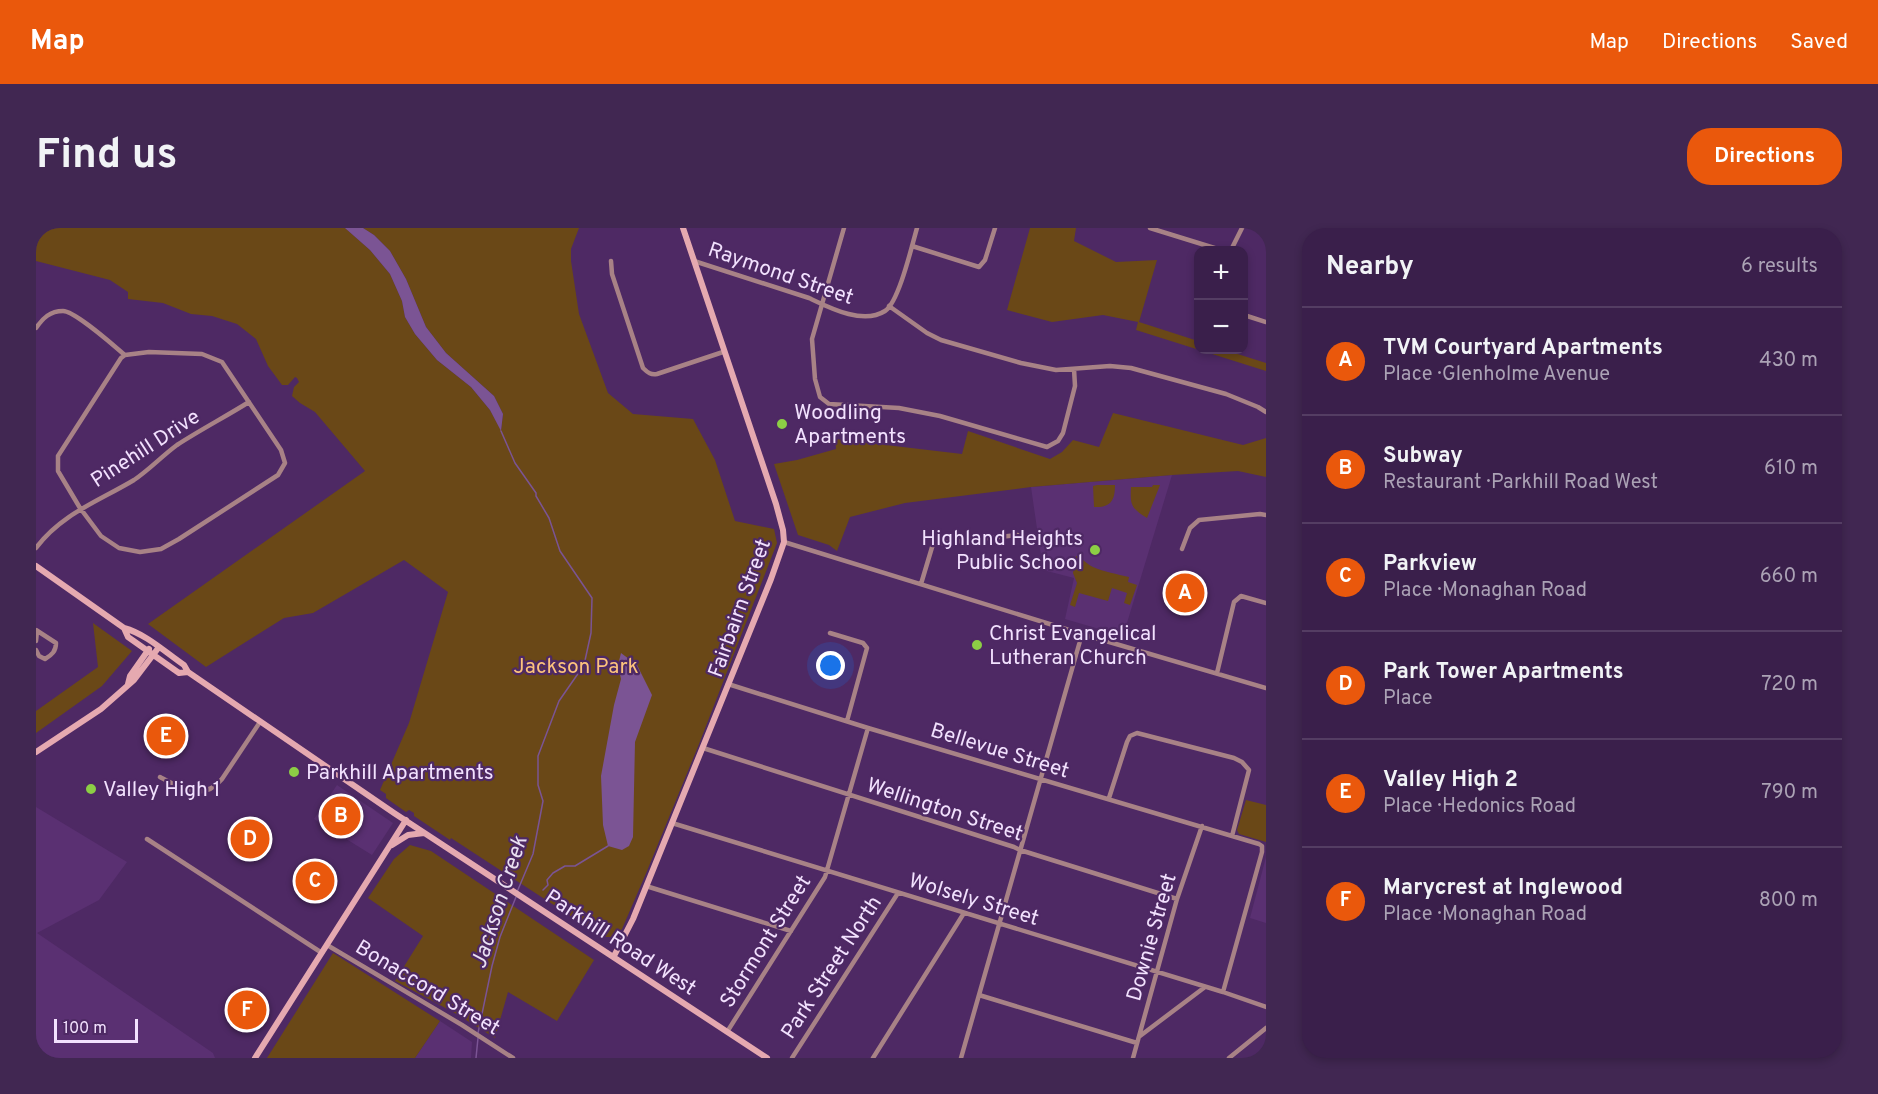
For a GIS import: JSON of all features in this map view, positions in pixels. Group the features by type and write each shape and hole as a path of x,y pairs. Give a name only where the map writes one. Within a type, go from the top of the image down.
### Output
{"main road":[{"name":"Fairbairn Street","path":"614,956 633,919 784,542 776,504 682,228"},
{"name":"Parkhill Road West","path":"36,566 123,628 135,631 159,647 184,665 188,672 260,722 767,1058"},
{"name":"Parkhill Road West","path":"123,628 128,638 179,673 188,672"},
{"path":"128,684 130,676 153,643"},
{"path":"36,752 101,709 134,680 159,647"},
{"path":"255,1058 406,820"},
{"path":"389,846 408,835 425,833"}],"street":[{"path":"844,228 812,339 813,364 820,397 829,404 899,408 940,416 1047,447 1058,441 1063,433 1076,386 1074,369"},
{"path":"917,228 897,295 890,306 927,333 941,340 1021,363 1056,370 1110,366 1131,368 1226,394 1266,412"},
{"path":"912,246 979,267 986,260 995,228"},
{"path":"1150,228 1208,246"},
{"path":"1233,246 1242,228"},
{"path":"611,261 612,274 647,373 657,374 723,352"},
{"name":"Raymond Street","path":"694,261 858,316 873,315 885,311 890,306"},
{"path":"36,328 48,314 64,310 77,316 125,355"},
{"path":"36,313 43,318"},
{"path":"1248,316 1266,322"},
{"path":"149,352 202,354 222,362 249,402 281,450 285,463 278,475 160,549 140,552 118,548 101,536 80,508 58,471 58,456 125,355 149,352"},
{"name":"Pinehill Drive","path":"36,548 46,534 80,508 135,479 177,446 249,402"},
{"path":"1182,549 1190,528 1199,520 1266,515"},
{"path":"921,584 933,544 1018,535 1028,539"},
{"path":"784,542 1266,688"},
{"path":"1217,673 1234,602 1241,596 1266,603"},
{"path":"36,630 36,641"},
{"path":"36,630 56,643 56,649 45,659 39,656 36,650"},
{"path":"830,633 863,643 867,648 847,721"},
{"path":"961,1058 1082,634"},
{"name":"Bellevue Street","path":"728,684 1262,846 1223,992"},
{"path":"160,777 191,792 214,787 222,779 260,722"},
{"name":"Stormont Street","path":"727,1032 825,877 868,728"},
{"path":"1109,798 1127,742 1130,736 1137,733 1234,758 1242,762 1249,770 1232,836"},
{"name":"Wellington Street","path":"703,748 1178,899"},
{"name":"Wolsely Street","path":"672,823 1266,1007"},
{"name":"Downie Street","path":"1133,1058 1178,899 1202,826"},
{"path":"147,839 322,953"},
{"path":"646,886 791,932"},
{"name":"Park Street North","path":"792,1058 898,893"},
{"path":"873,1058 964,913"},
{"name":"Bonaccord Street","path":"327,945 513,1058"},
{"path":"1140,1036 1205,987"},
{"path":"979,995 1137,1043"},
{"path":"1229,1058 1266,1028"}],"shaded area":[{"path":"345,228 363,228 374,235 390,251 406,279 426,327 446,353 494,396 503,414 501,431 490,410 471,387 437,360 415,334 405,317 402,301 390,274 370,250"},
{"name":"Highland Heights Public School","path":"1172,475 1123,636 1065,619 1074,578 1043,570 1031,487"},
{"path":"621,653 637,665 652,695 635,742 633,837 629,846 622,850 608,846 603,825 601,776 621,679 618,665"},
{"path":"337,785 393,823 372,855 314,819"},
{"path":"36,807 127,862 99,900 37,933 213,1053 215,1058 36,1058"},
{"path":"1266,857 1266,923 1250,918"},
{"path":"440,1021 472,1042 471,1058 415,1058"}],"green space":[{"name":"Jackson Park","path":"36,228 345,228 370,250 390,274 402,301 405,317 415,334 437,360 471,387 490,410 501,430 503,414 494,396 446,353 426,327 406,279 390,251 374,235 363,228 579,228 571,249 571,261 579,314 608,393 633,414 693,419 715,460 735,521 774,529 777,543 647,871 622,929 613,937 603,937 451,838 450,840 414,816 414,813 409,810 406,812 386,798 386,794 380,790 409,723 448,592 404,560 313,613 284,618 206,667 148,624 365,471 315,412 292,396 294,387 299,382 297,378 295,377 288,385 282,385 268,366 256,339 237,324 212,316 191,314 163,303 128,299 128,292 110,280 36,261"},
{"path":"1030,228 1076,228 1074,241 1116,262 1157,260 1139,322 1194,340 1194,349 1136,330 1138,322 1103,315 1052,322 1007,310"},
{"path":"1212,354 1238,354 1266,363 1266,371"},
{"path":"1113,413 1243,445 1266,438 1266,477 1238,471 1172,475 1031,487 905,503 850,517 837,551 829,545 798,535 774,464 836,449 835,439 962,454 968,431 1050,459 1062,452 1073,440 1099,447"},
{"path":"1115,485 1114,495 1108,504 1094,507 1093,486"},
{"path":"1160,485 1147,518 1133,506 1131,487 1152,487"},
{"path":"1076,556 1097,569 1129,577 1128,582 1137,585 1130,605 1124,603 1127,593 1112,588 1108,601 1079,593 1075,607 1070,605 1077,583 1073,573"},
{"path":"93,623 132,651 102,686 36,733 36,711 98,667"},
{"path":"1246,800 1266,805 1266,842 1239,834 1237,830"},
{"path":"410,845 431,851 594,960 557,1021 508,992 495,1038 395,981 423,936 368,898 394,859"},
{"path":"333,953 440,1021 415,1058 267,1058"}],"waterway":[{"name":"Jackson Creek","path":"501,431 515,463 536,493 549,518 560,551 592,598 591,633 584,665 559,701 538,756 538,785 543,801 533,854 517,892"},
{"path":"543,890 553,873 565,866 575,866 608,846"},
{"name":"Jackson Creek","path":"478,1033 500,937 516,897"},
{"name":"Jackson Creek","path":"476,1058 478,1038"}],"place":[{"name":"Woodling Apartments","path":"782,424"},
{"name":"Highland Heights Public School","path":"1095,550"},
{"name":"TVM Courtyard Apartments","path":"1185,593"},
{"name":"Christ Evangelical Lutheran Church","path":"977,645"},
{"name":"Valley High 2","path":"166,736"},
{"name":"Parkhill Apartments","path":"294,772"},
{"name":"Valley High 1","path":"91,789"},
{"name":"Subway","path":"341,816"},
{"name":"Park Tower Apartments","path":"250,839"},
{"name":"Parkview","path":"315,881"},
{"name":"Marycrest at Inglewood","path":"247,1010"}]}
